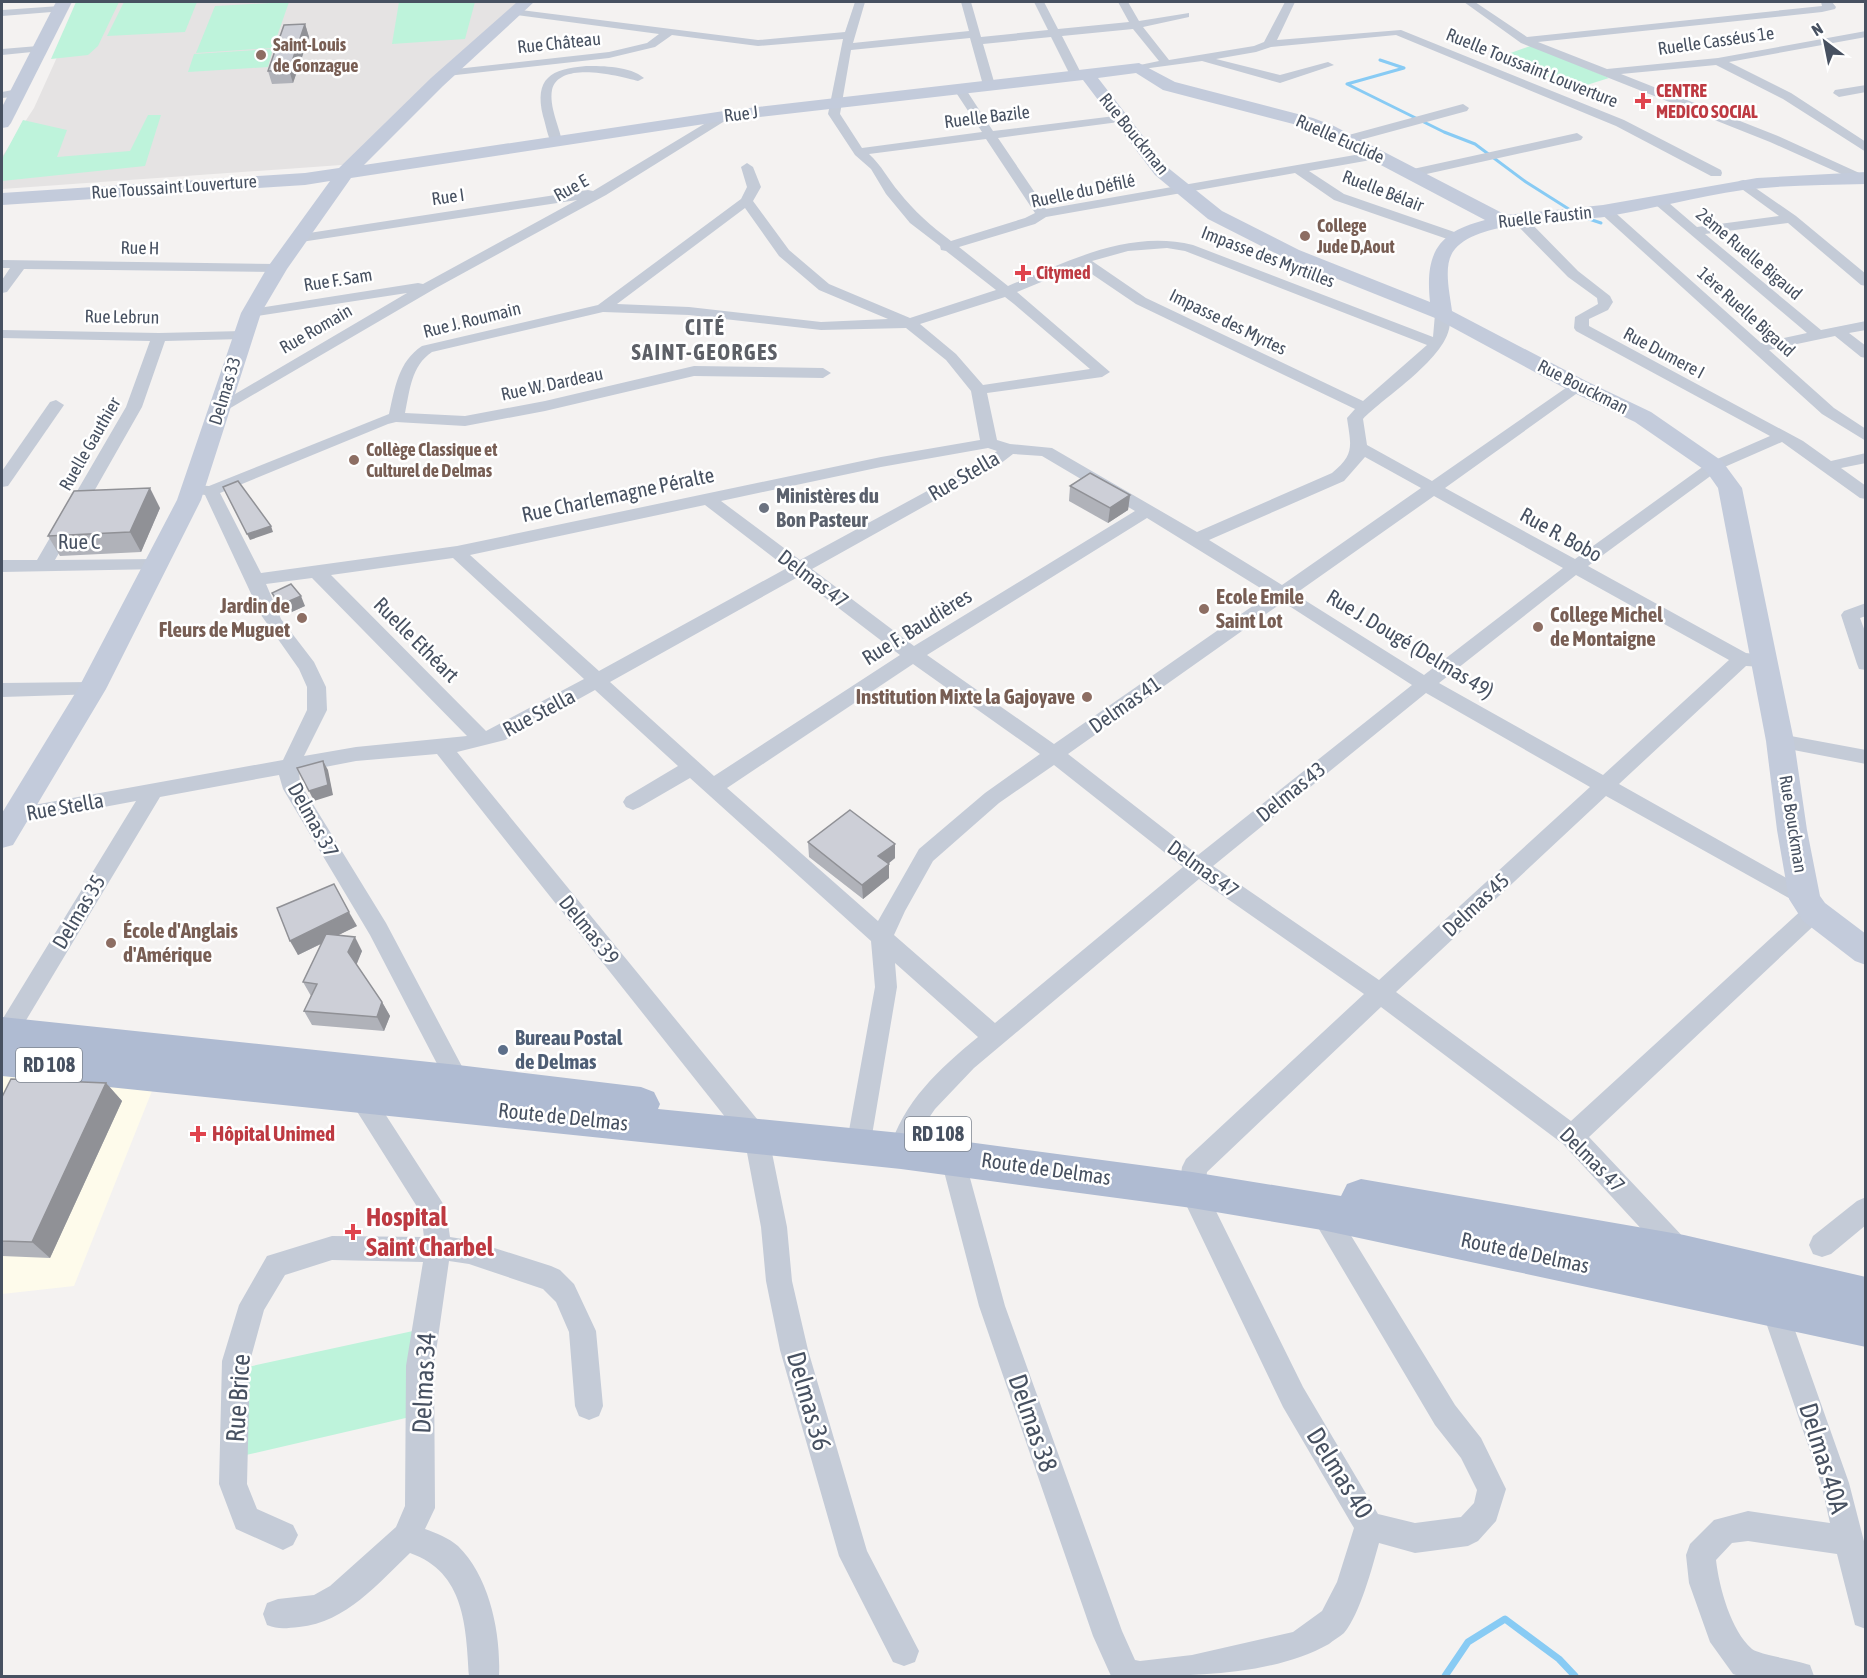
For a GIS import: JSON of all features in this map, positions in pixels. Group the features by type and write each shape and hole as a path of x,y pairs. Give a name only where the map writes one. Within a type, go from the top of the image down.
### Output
{"main road":[{"name":"Route de Delmas","path":"3,1042 358,1094 452,1093"},
{"name":"Route de Delmas","path":"3,1042 747,1126 904,1140 1193,1178 1684,1256 1866,1297"},
{"name":"Route de Delmas","path":"904,1140 952,1156 1193,1178 1322,1211 1866,1326"}],"street":[{"path":"860,2 847,41 834,114 859,152 876,167 891,191 915,220 946,247 1019,301 1102,372 979,390"},
{"path":"966,2 989,85"},
{"name":"Rue Bouckman","path":"1039,2 1082,75 1161,171 1215,215 1292,254 1442,314 1578,386 1643,417 1714,465 1730,488 1753,660 1780,741 1792,830 1809,906"},
{"path":"1123,2 1136,25 1167,64"},
{"path":"1138,68 1257,49 1269,44 1290,2"},
{"path":"1468,2 1525,41 1774,139 1864,179"},
{"path":"1525,41 1831,7 1826,2"},
{"path":"2,13 62,5"},
{"path":"9,115 10,94 62,5"},
{"path":"520,7 669,32 758,43 975,38 1136,25 1185,15"},
{"name":"Delmas 33","path":"9,816 80,689 202,490 221,407 243,335 251,313 277,268 301,238 345,173 447,73 520,7"},
{"name":"Rue Château","path":"447,73 609,55 651,45 669,32"},
{"name":"Ruelle Toussaint Louverture","path":"1269,44 1396,32 1620,123 1716,173"},
{"name":"Ruelle Casséus 1e","path":"1608,73 1718,61 1866,34"},
{"path":"1839,39 1857,47"},
{"path":"2,52 38,49"},
{"path":"1202,59 1280,79 1328,65"},
{"path":"1718,61 1787,96 1866,148"},
{"path":"556,141 546,92 548,83 557,76 588,68 605,68 638,78"},
{"name":"Rue J","path":"345,173 724,116 1138,68"},
{"name":"Ruelle Euclide","path":"1138,68 1169,86 1307,122 1349,140 1500,220"},
{"path":"958,88 1042,214"},
{"path":"1839,93 1866,88"},
{"path":"1349,140 1463,108"},
{"name":"Rue E","path":"431,285 601,192 724,116"},
{"name":"Ruelle Bazile","path":"859,152 1119,118"},
{"path":"1413,173 1577,137"},
{"name":"Ruelle du Défilé","path":"946,247 1030,221 1042,214 1378,155"},
{"path":"747,167 754,187 746,201 784,253 824,287 909,323 951,357 979,390 989,443"},
{"name":"Ruelle Bélair","path":"1299,170 1339,197 1458,238"},
{"name":"Rue Toussaint Louverture","path":"2,199 304,179 345,173"},
{"name":"Ruelle Faustin","path":"1436,343 1442,332 1438,262 1450,244 1475,228 1500,220 1605,211 1744,184 1864,179"},
{"path":"1744,184 1791,219 1866,282"},
{"name":"Rue I","path":"301,238 601,192"},
{"name":"2ème Ruelle Bigaud","path":"1657,200 1818,335"},
{"name":"Rue J. Roumain","path":"396,417 410,363 416,354 427,349 603,308 746,201"},
{"name":"1ère Ruelle Bigaud","path":"1605,211 1828,411 1866,436"},
{"path":"1694,231 1791,219"},
{"name":"Rue Dumere I","path":"1520,220 1560,262 1603,296 1606,302 1603,307 1582,317 1581,328 1797,444 1866,494"},
{"name":"Impasse des Myrtilles","path":"1082,261 1100,253 1128,247 1177,245 1436,343"},
{"path":"603,308 688,311 821,326 909,323 1005,292 1082,261"},
{"name":"Impasse des Myrtes","path":"1082,261 1141,301 1364,406"},
{"name":"Rue H","path":"2,264 277,268"},
{"path":"2,289 20,264"},
{"name":"Rue F. Sam","path":"251,313 431,285"},
{"name":"Rue Romain","path":"221,407 431,285"},
{"path":"1757,348 1866,325"},
{"path":"1838,331 1866,354"},
{"name":"Rue Lebrun","path":"2,334 159,337 243,335"},
{"name":"Ruelle Gauthier","path":"43,565 134,407 159,337"},
{"path":"1196,539 1338,477 1356,462 1360,448 1355,418 1364,406 1400,379 1436,343"},
{"name":"Rue W. Dardeau","path":"396,417 465,421 545,406 694,371 823,373"},
{"name":"Delmas 41","path":"860,1136 886,987 882,937 895,908 926,855 992,798 1578,386"},
{"path":"2,482 56,405"},
{"path":"202,490 396,417"},
{"name":"Delmas 43","path":"904,1140 927,1101 940,1086 1198,867 1425,684 1574,568 1714,465 1780,436"},
{"name":"Rue J. Dougé (Delmas 49)","path":"989,443 1010,449 1046,451 1196,539 1425,684 1605,785 1809,906"},
{"name":"Rue Charlemagne Péralte","path":"255,580 457,552 881,462 989,443"},
{"name":"Rue R. Bobo","path":"1360,448 1574,568 1753,660"},
{"name":"Rue Stella","path":"9,816 374,752 441,746 483,740 498,735 598,682 797,568 994,461 1010,449"},
{"path":"1829,466 1866,458"},
{"name":"Delmas 37","path":"202,490 255,580 273,620 311,673 317,693 316,715 290,766 288,779 290,784 378,929 452,1093"},
{"name":"Delmas 47","path":"708,499 913,655 1054,754 1198,867 1380,993 1572,1136 1684,1256"},
{"name":"Rue F. Baudières","path":"713,787 913,655 1148,510"},
{"path":"457,552 691,768 995,1038"},
{"name":"Rue C","path":"2,566 156,565"},
{"name":"Ruelle Ethéart","path":"317,572 483,740"},
{"path":"1866,609 1850,615 1866,664"},
{"name":"Delmas 45","path":"1193,1178 1380,993 1605,785 1753,660"},
{"path":"2,690 80,689"},
{"path":"1780,741 1866,757"},
{"name":"Delmas 39","path":"441,746 747,1126"},
{"path":"633,802 691,768"},
{"name":"Delmas 35","path":"3,1042 153,791"},
{"path":"1572,1136 1809,906 1866,952"},
{"name":"Delmas 34","path":"278,1614 317,1610 341,1597 406,1537 420,1508 420,1366 438,1247 433,1210 358,1094"},
{"name":"Delmas 36","path":"747,1126 774,1227 779,1281 797,1361 854,1557 904,1651"},
{"name":"Delmas 38","path":"952,1156 992,1306 1104,1624 1125,1673 1137,1677"},
{"name":"Delmas 40","path":"1193,1178 1293,1397 1369,1526 1415,1538 1468,1531 1486,1511 1492,1489 1471,1448 1445,1415 1322,1211"},
{"path":"1822,1245 1866,1209"},
{"name":"Rue Brice","path":"283,1535 246,1519 233,1484 236,1361 252,1305 276,1265 332,1248 415,1251 438,1247 506,1262 551,1279 565,1293 582,1331 589,1406"},
{"name":"Delmas 40A","path":"1773,1305 1835,1483 1866,1614"},
{"path":"1142,1677 1192,1671 1300,1646 1333,1622 1351,1587 1369,1526"},
{"path":"1799,1677 1744,1663 1721,1631 1704,1583 1701,1555 1724,1530 1748,1526 1848,1541"},
{"path":"406,1537 423,1542 448,1557 466,1582 476,1609 484,1677"}],"shaded area":[{"name":"Saint-Louis de Gonzague","path":"82,2 518,2 355,164 2,189 2,157 34,108"},
{"path":"2,1072 154,1086 74,1286 2,1294"}],"green space":[{"path":"76,2 119,2 98,46 88,55 51,59"},
{"path":"124,2 197,2 185,32 107,36"},
{"path":"289,2 273,48 196,53 215,6"},
{"path":"399,2 475,2 465,39 392,44"},
{"path":"1533,45 1609,78 1574,89 1502,56"},
{"path":"273,49 268,67 188,72 194,54"},
{"path":"148,115 161,115 145,166 2,181 2,159 23,120 67,130 57,157 130,151"},
{"path":"413,1331 410,1417 246,1455 243,1368"}],"building":[{"path":"305,24 289,70 268,71 284,25"},
{"path":"1090,473 1130,495 1110,508 1070,486"},
{"path":"238,481 271,526 247,534 223,487"},
{"path":"150,488 130,532 48,536 74,491"},
{"path":"291,584 301,596 280,605 272,593"},
{"path":"323,761 328,785 309,791 297,768"},
{"path":"850,810 895,844 878,856 889,864 862,885 808,842"},
{"path":"334,884 349,912 290,941 277,908"},
{"path":"326,934 355,937 348,952 382,1002 377,1017 304,1011 317,984 303,982"},
{"path":"11,1079 106,1083 32,1242 2,1241 2,1097"}],"waterway":[{"path":"1380,60 1404,68 1347,84 1444,132 1475,144 1526,182 1575,213"},
{"path":"1583,217 1601,223"},
{"path":"1445,1676 1468,1642 1505,1619 1559,1659 1575,1676"}],"place":[{"name":"Saint-Louis de Gonzague","path":"261,55"},
{"name":"CENTRE MEDICO SOCIAL","path":"1643,101"},
{"name":"College Jude D,Aout","path":"1305,236"},
{"name":"Citymed","path":"1023,273"},
{"name":"Collège Classique et Culturel de Delmas","path":"354,460"},
{"name":"Ministères du Bon Pasteur","path":"764,508"},
{"name":"Ecole Emile Saint Lot","path":"1204,609"},
{"name":"Jardin de Fleurs de Muguet","path":"302,618"},
{"name":"College Michel de Montaigne","path":"1538,627"},
{"name":"Institution Mixte la Gajoyave","path":"1087,697"},
{"name":"École d'Anglais d'Amérique","path":"111,943"},
{"name":"Bureau Postal de Delmas","path":"503,1050"},
{"name":"Hôpital Unimed","path":"198,1134"},
{"name":"Hospital Saint Charbel","path":"353,1232"}],"district":[{"name":"CITÉ SAINT-GEORGES","path":"705,340"}]}
